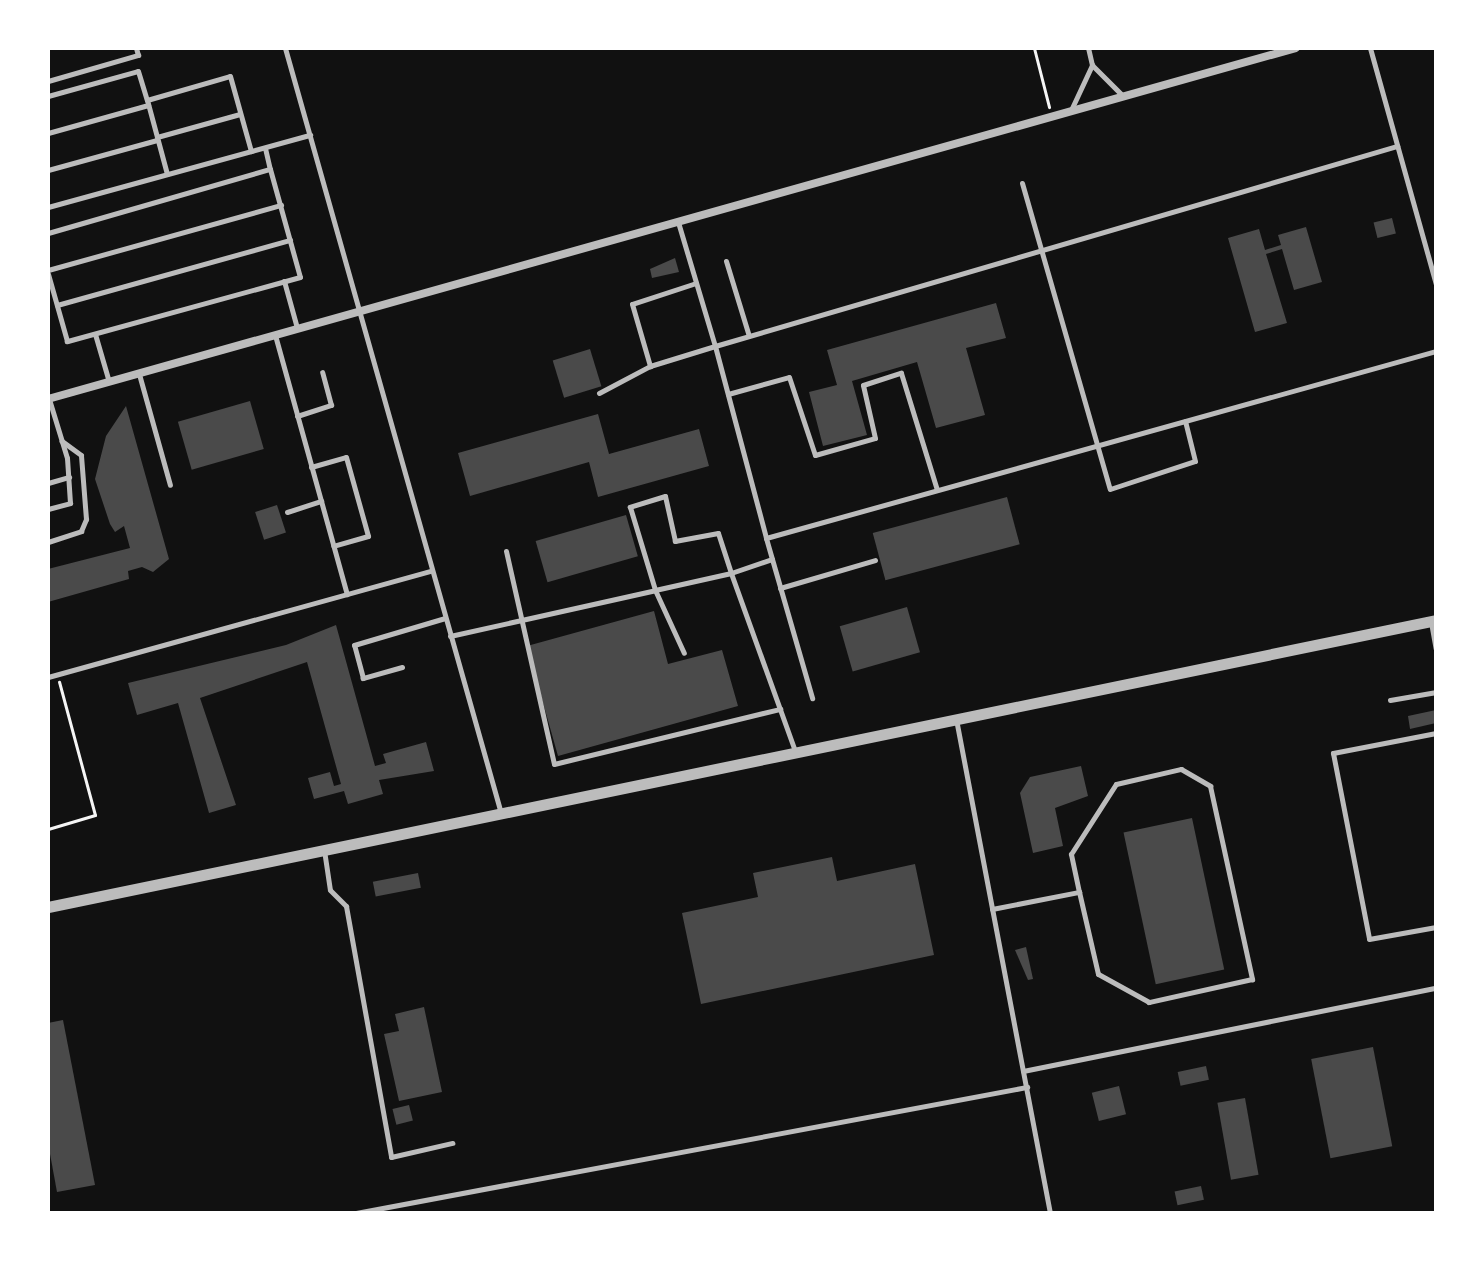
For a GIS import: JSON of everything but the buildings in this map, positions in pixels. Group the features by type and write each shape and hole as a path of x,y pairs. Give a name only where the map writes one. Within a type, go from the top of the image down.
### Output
{"street":[{"path":"48,398 1123,96 1268,52 1296,48"},
{"path":"48,907 500,810 1434,621"}],"lane":[{"path":"48,81 138,55 136,48"},
{"path":"285,48 500,810"},
{"path":"1088,48 1092,65 1123,96"},
{"path":"1370,48 1436,284"},
{"path":"1070,111 1092,65"},
{"path":"48,96 138,71 167,174"},
{"path":"48,133 230,76 251,151"},
{"path":"48,170 240,114"},
{"path":"48,207 310,135"},
{"path":"599,393 650,366 1397,146"},
{"path":"265,148 270,169 281,205 300,277 67,341 48,272 281,205"},
{"path":"48,233 270,169"},
{"path":"1022,183 1039,251 1110,489 1195,461 1185,421"},
{"path":"678,222 812,698"},
{"path":"57,305 290,240"},
{"path":"726,261 749,336"},
{"path":"284,281 298,329"},
{"path":"650,366 632,304 696,283"},
{"path":"95,334 109,382"},
{"path":"275,335 347,594"},
{"path":"766,538 1436,351"},
{"path":"297,416 331,405 322,372"},
{"path":"138,373 170,485"},
{"path":"728,394 789,377 815,455 875,438 863,385 901,373 937,490"},
{"path":"48,398 62,441 70,503 48,509"},
{"path":"48,542 81,531 86,519 81,455 62,441"},
{"path":"311,467 346,457 368,536 333,546"},
{"path":"48,483 69,477"},
{"path":"684,653 655,590 630,507 665,496 675,541 718,533 796,751"},
{"path":"287,512 321,501"},
{"path":"506,551 517,621 554,764 780,709"},
{"path":"450,636 731,573 772,559"},
{"path":"780,588 875,560"},
{"path":"48,677 431,571"},
{"path":"402,667 363,678 354,645 445,618"},
{"path":"1434,621 1436,649"},
{"path":"1390,700 1436,692"},
{"path":"956,719 1050,1213"},
{"path":"1436,733 1333,753 1369,939 1436,927"},
{"path":"1181,769 1210,786 1252,979 1149,1002 1098,974 1079,892 1071,854 1116,784 1181,769"},
{"path":"324,849 330,890 346,906 391,1157 452,1143"},
{"path":"992,909 1079,892"},
{"path":"1023,1071 1436,988"},
{"path":"356,1213 1027,1087"}],"path":[{"path":"1034,48 1049,107"},
{"path":"48,829 95,815 57,675"}]}
